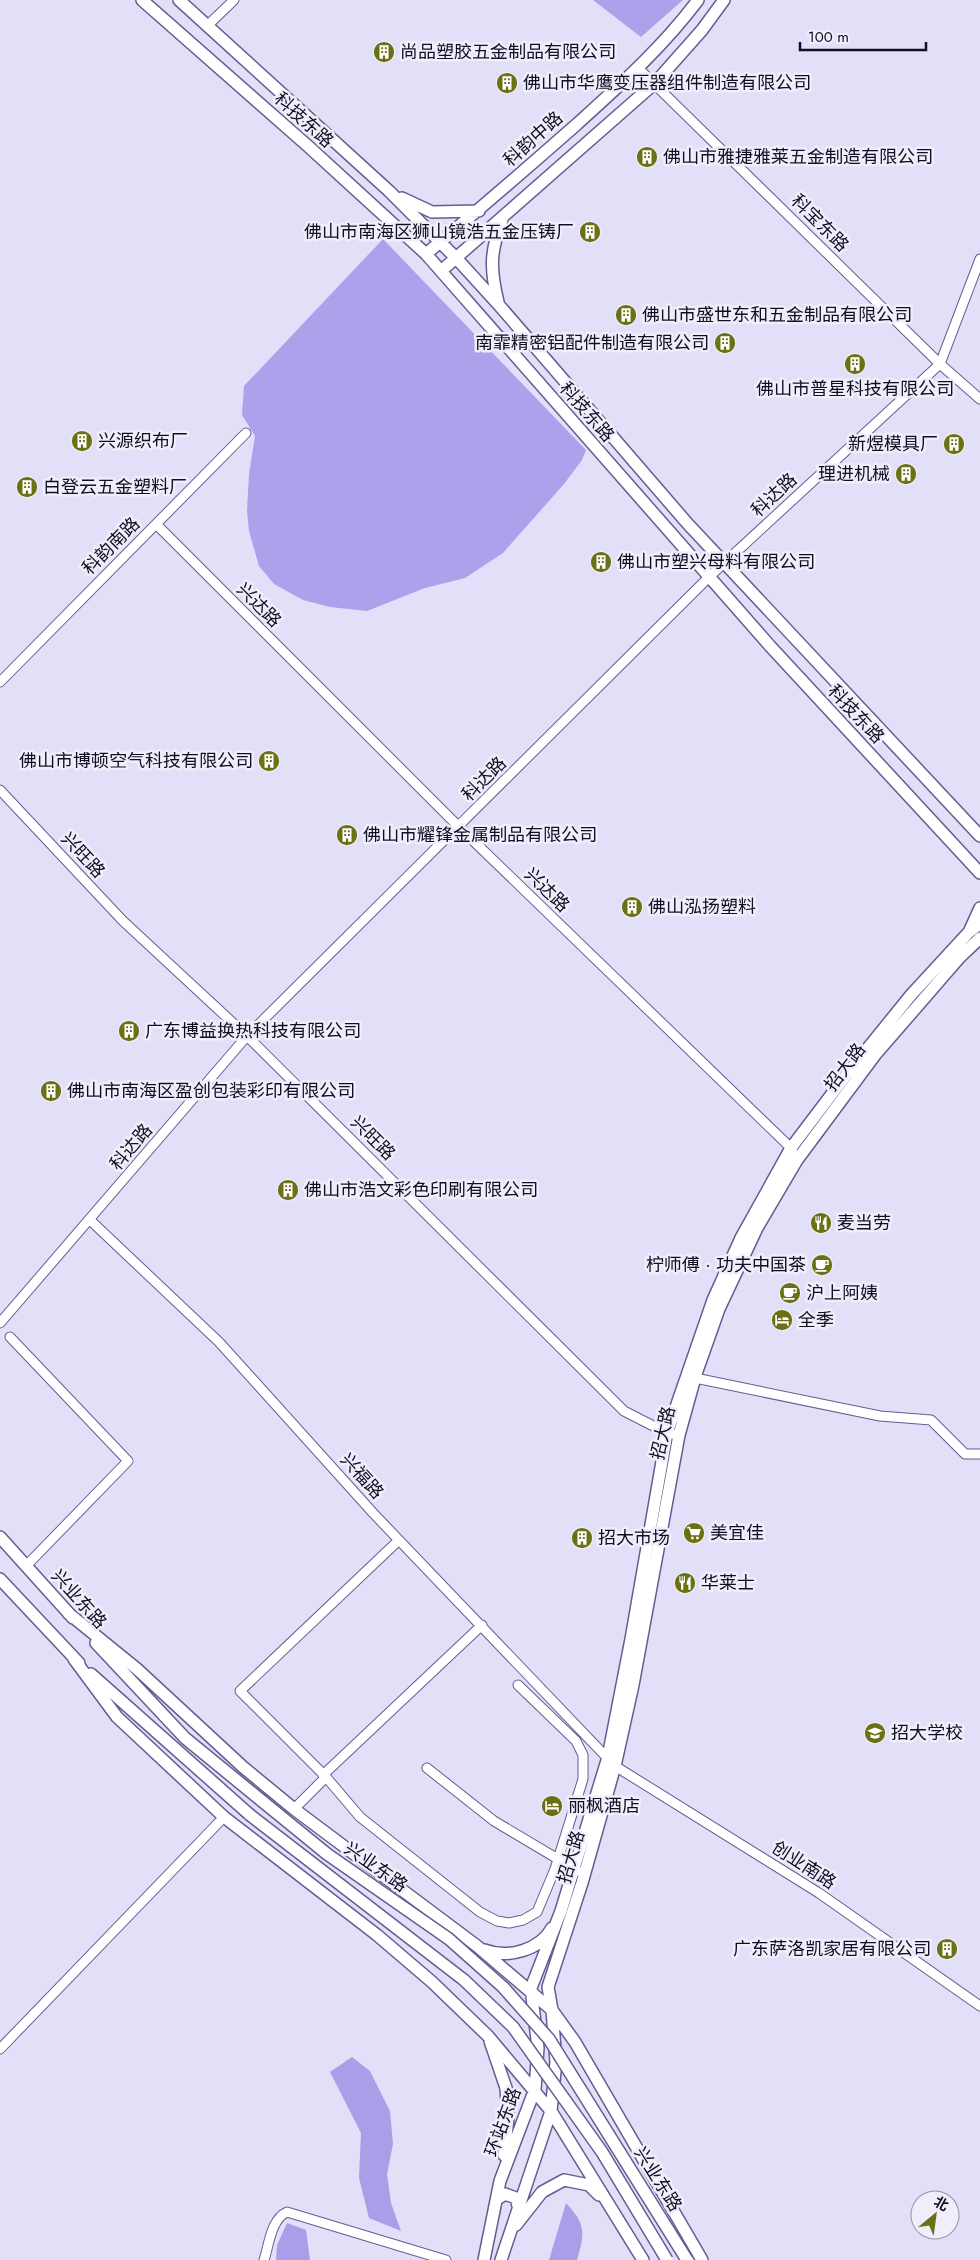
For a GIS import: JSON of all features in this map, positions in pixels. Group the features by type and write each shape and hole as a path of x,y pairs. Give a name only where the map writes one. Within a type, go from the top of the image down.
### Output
{"main road":[{"name":"科技东路","path":"142,0 309,147 426,254 709,577 978,872"},
{"name":"科技东路","path":"179,0 390,191"},
{"name":"科韵中路","path":"426,254 479,211 638,69 686,17 698,0"},
{"path":"440,271 457,259 655,83 702,30 724,0"},
{"path":"390,191 432,212 479,211"},
{"path":"390,191 498,304 724,564 980,836"},
{"path":"498,304 491,274 491,257 503,217"},
{"path":"978,872 980,883"},
{"path":"969,932 980,908"},
{"name":"招大路","path":"552,2010 548,1987 585,1874 611,1762 666,1433 713,1300 741,1238 791,1148 847,1074 911,995 969,932 980,924"},
{"name":"招大路","path":"561,1911 611,1762 634,1684 679,1435 695,1378 719,1309 757,1228 797,1160 876,1055 960,957 980,938"},
{"name":"兴业东路","path":"0,1537 185,1738 327,1854 449,1939 503,1986 549,2038 687,2260"},
{"path":"0,1579 74,1659 250,1815 464,1980 513,2027 602,2152 667,2260"},
{"path":"68,1612 137,1669 243,1767 294,1809 477,1946 552,2010 575,2042 702,2260"},
{"path":"74,1659 117,1718 224,1817 377,1935 432,1982 488,2036 551,2111 643,2260"},
{"path":"477,1946 496,1954 514,1954 533,1945 550,1931 561,1911"},
{"name":"环站东路","path":"484,2260 500,2181 534,2089 538,2048 531,1988 561,1911"},
{"path":"501,2260 551,2111 556,2062 552,2010"},
{"path":"488,2036 506,2088 508,2136 500,2181"},
{"path":"510,2232 542,2192 564,2180 589,2185 613,2209"},
{"path":"497,2199 505,2194 510,2194 516,2198 518,2206"}],"street":[{"path":"208,25 234,0"},
{"name":"科宝东路","path":"638,69 655,83 940,364 980,398"},
{"name":"科达路","path":"0,1323 248,1036 709,577 940,364 980,258"},
{"name":"科韵南路","path":"0,682 246,433"},
{"name":"兴达路","path":"156,524 459,827 791,1148 797,1160"},
{"name":"兴旺路","path":"0,790 123,920 248,1036 624,1411 666,1433 679,1435"},
{"name":"兴福路","path":"90,1220 219,1342 399,1540 611,1762"},
{"path":"10,1337 128,1461 26,1566"},
{"path":"695,1378 880,1416 931,1420 964,1454 980,1454"},
{"path":"399,1540 240,1691 325,1776 360,1817 480,1912 509,1923 516,1922 537,1912 558,1859 583,1779 583,1755 576,1741 518,1686"},
{"path":"294,1809 325,1776 482,1626"},
{"name":"创业南路","path":"611,1762 819,1893 980,2006"},
{"path":"427,1768 494,1821 585,1874"},
{"path":"0,2049 224,1817"},
{"path":"264,2260 274,2226 281,2215 287,2212 446,2260"}],"shaded area":[{"path":"593,0 683,0 641,37"},
{"path":"383,239 586,450 582,460 564,484 503,553 465,578 425,588 367,611 330,607 303,600 274,584 259,566 249,531 247,511 249,474 255,436 242,415 244,386"},
{"path":"352,2057 370,2071 390,2111 393,2144 387,2174 391,2203 401,2231 369,2218 359,2178 361,2133 330,2072"},
{"path":"566,2203 573,2210 582,2229 577,2260 549,2260"},
{"path":"287,2223 306,2230 310,2260 276,2260 277,2245"}],"place":[{"name":"尚品塑胶五金制品有限公司","path":"384,52"},
{"name":"佛山市华鹰变压器组件制造有限公司","path":"507,83"},
{"name":"佛山市雅捷雅莱五金制造有限公司","path":"647,157"},
{"name":"佛山市南海区狮山镜浩五金压铸厂","path":"590,232"},
{"name":"佛山市盛世东和五金制品有限公司","path":"626,315"},
{"name":"南霏精密铝配件制造有限公司","path":"725,343"},
{"name":"佛山市普星科技有限公司","path":"855,364"},
{"name":"兴源织布厂","path":"82,441"},
{"name":"新煜模具厂","path":"954,444"},
{"name":"理进机械","path":"906,474"},
{"name":"白登云五金塑料厂","path":"27,487"},
{"name":"佛山市塑兴母料有限公司","path":"601,562"},
{"name":"佛山市博顿空气科技有限公司","path":"269,761"},
{"name":"佛山市耀锋金属制品有限公司","path":"347,835"},
{"name":"佛山泓扬塑料","path":"632,907"},
{"name":"广东博益换热科技有限公司","path":"129,1031"},
{"name":"佛山市南海区盈创包装彩印有限公司","path":"51,1091"},
{"name":"佛山市浩文彩色印刷有限公司","path":"288,1190"},
{"name":"麦当劳","path":"821,1223"},
{"name":"柠师傅 · 功夫中国茶","path":"822,1265"},
{"name":"沪上阿姨","path":"790,1293"},
{"name":"全季","path":"782,1320"},
{"name":"美宜佳","path":"694,1533"},
{"name":"招大市场","path":"582,1538"},
{"name":"华莱士","path":"685,1583"},
{"name":"招大学校","path":"875,1733"},
{"name":"丽枫酒店","path":"552,1806"},
{"name":"广东萨洛凯家居有限公司","path":"947,1949"}]}
